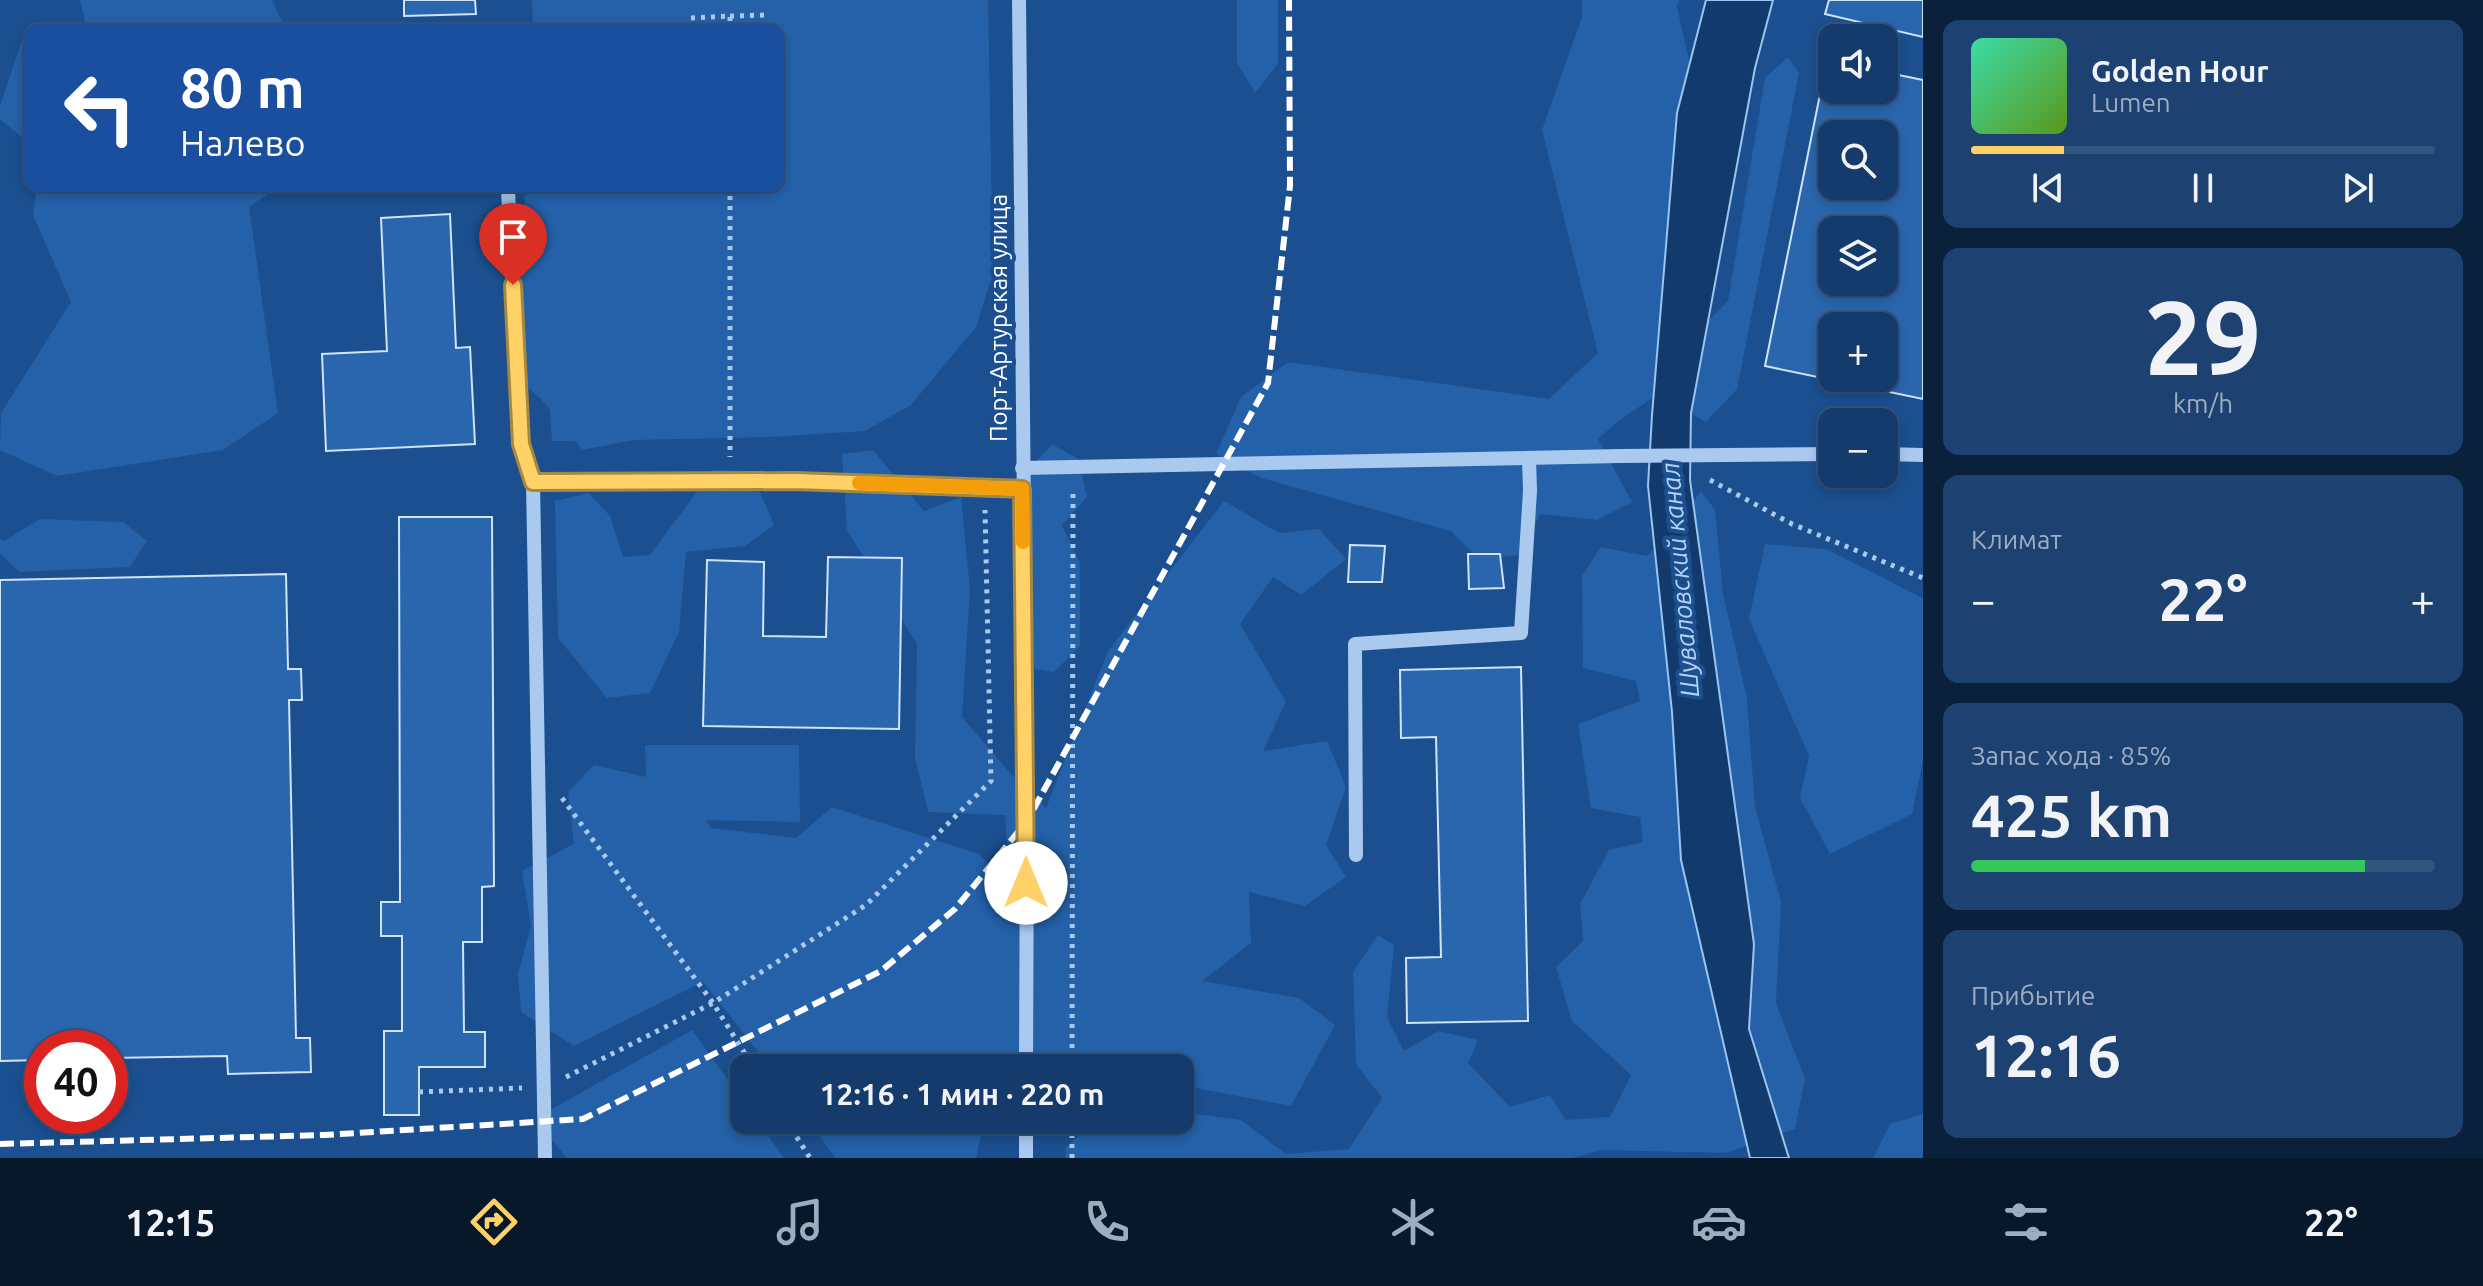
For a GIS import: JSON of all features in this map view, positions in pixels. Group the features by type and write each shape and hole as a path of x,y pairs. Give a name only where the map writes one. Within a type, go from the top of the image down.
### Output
{"street":[{"name":"Порт-Артурская улица","path":"1019,0 1027,821 1026,1054"},
{"path":"508,192 521,444 533,482 545,1158"},
{"path":"1022,468 1818,454"},
{"path":"1898,454 1923,455"},
{"path":"1356,855 1355,644 1521,633 1530,491 1529,458"},
{"path":"533,482 795,481 1022,489"},
{"path":"1026,1134 1026,1158"}],"path":[{"path":"691,18 768,15"},
{"path":"730,16 730,24"},
{"path":"730,192 730,482"},
{"path":"1707,478 1792,524 1923,578"},
{"path":"419,1092 544,1088 713,1003 866,905 991,781 985,488"},
{"path":"1072,1054 1073,488"},
{"path":"538,764 713,1003 745,1054"},
{"path":"795,1134 810,1158"},
{"path":"1072,1134 1072,1158"}],"shaded area":[{"path":"80,0 272,0 283,24 86,24"},
{"path":"532,0 988,0 993,273 976,327 911,405 865,431 634,440 582,450 575,441 552,441 550,410 510,372 525,196 531,192 784,192 784,24 533,24"},
{"path":"1237,0 1278,0 1278,64 1255,93 1237,63"},
{"path":"1582,0 1679,0 1677,7 1703,121 1664,390 1598,439 1632,502 1597,520 1540,514 1521,555 1479,559 1451,531 1261,478 1216,454 1241,397 1288,362 1549,399 1598,353 1542,130 1582,17"},
{"path":"23,37 24,139 0,119 0,106"},
{"path":"1788,57 1799,73 1737,389 1706,422 1681,408 1695,334 1728,301 1765,78"},
{"path":"36,192 270,192 249,207 278,413 223,450 57,476 0,450 1,413 71,302 33,215"},
{"path":"1052,444 1078,459 1087,497 1062,525 1080,563 1080,646 1054,672 1034,669 1016,621 1015,485"},
{"path":"873,450 924,511 961,497 970,589 962,717 1012,775 1046,808 1108,651 1224,501 1279,533 1319,529 1346,559 1301,595 1273,577 1240,624 1286,702 1263,751 1327,741 1346,787 1326,845 1346,877 1305,906 1249,892 1251,943 1202,981 1299,998 1335,1025 1291,1106 1194,1088 1194,1054 760,1054 703,982 574,1046 521,1012 518,974 531,926 522,871 574,844 568,792 594,765 646,777 645,745 799,745 800,822 706,820 711,828 796,838 832,807 979,854 1009,885 1005,815 928,812 915,757 917,644 847,530 842,454"},
{"path":"713,470 751,471 774,525 745,546 686,552 679,632 650,693 607,698 558,638 555,501 589,493 610,516 623,557 650,555"},
{"path":"1701,491 1715,510 1723,593 1747,699 1755,807 1781,902 1776,1003 1805,1079 1795,1129 1725,1153 1602,1150 1572,1158 1065,1158 1066,1147 1080,1134 1194,1134 1194,1114 1241,1120 1286,1154 1349,1149 1382,1098 1356,1064 1353,972 1378,935 1394,945 1387,1017 1404,1051 1438,1031 1478,1040 1468,1063 1510,1107 1550,1095 1566,1120 1610,1117 1631,1075 1572,1021 1556,967 1583,941 1580,904 1609,850 1643,842 1640,817 1591,808 1578,724 1640,701 1636,681 1583,668 1582,576 1601,547 1647,556"},
{"path":"40,519 123,522 147,541 130,567 19,572 0,553 0,539 4,541"},
{"path":"1765,544 1826,549 1923,598 1923,761 1912,814 1830,854 1800,798 1809,756 1749,619"},
{"path":"692,1030 730,1083 730,1134 767,1134 784,1158 567,1158 552,1140 552,1109"},
{"path":"1923,1114 1923,1158 1873,1158 1890,1124"},
{"path":"819,1134 981,1134 976,1158 835,1158"}],"water":[{"name":"Шуваловский канал","path":"1706,0 1773,0 1755,68 1691,413 1690,480 1754,944 1749,1029 1789,1158 1750,1158 1681,860 1672,712 1648,486 1677,113"}],"building":[{"path":"404,0 475,0 476,14 404,16"},
{"path":"1829,0 1923,0 1923,37 1898,31 1898,24 1868,24 1825,14"},
{"path":"1898,75 1923,80 1923,399 1889,392 1898,392 1898,312 1818,312 1818,377 1765,366 1818,104 1898,104"},
{"path":"450,214 456,348 470,347 475,444 326,451 322,354 387,351 381,218"},
{"path":"399,517 492,517 494,886 482,887 482,942 463,942 464,1032 485,1032 485,1067 419,1067 419,1115 384,1115 384,1031 402,1031 402,936 381,936 381,902 400,902"},
{"path":"1350,545 1385,546 1382,582 1348,582"},
{"path":"1468,554 1500,554 1504,588 1469,589"},
{"path":"828,557 902,558 899,729 703,726 707,560 764,562 763,636 826,637"},
{"path":"286,574 288,669 301,669 302,700 289,700 296,1038 310,1038 311,1072 228,1074 227,1056 128,1058 128,1030 24,1030 24,1060 0,1061 0,580"},
{"path":"1521,667 1528,1021 1407,1023 1406,958 1441,957 1436,737 1401,738 1400,670"}],"railway":[{"path":"0,1144 324,1135 583,1119 881,971 955,909 1027,821 1268,383 1290,186 1289,0"}],"slow traffic":[{"path":"859,483 1022,489 1023,542"}],"route":[{"path":"513,285 521,444 533,482 795,481 1022,489 1026,883"}]}
